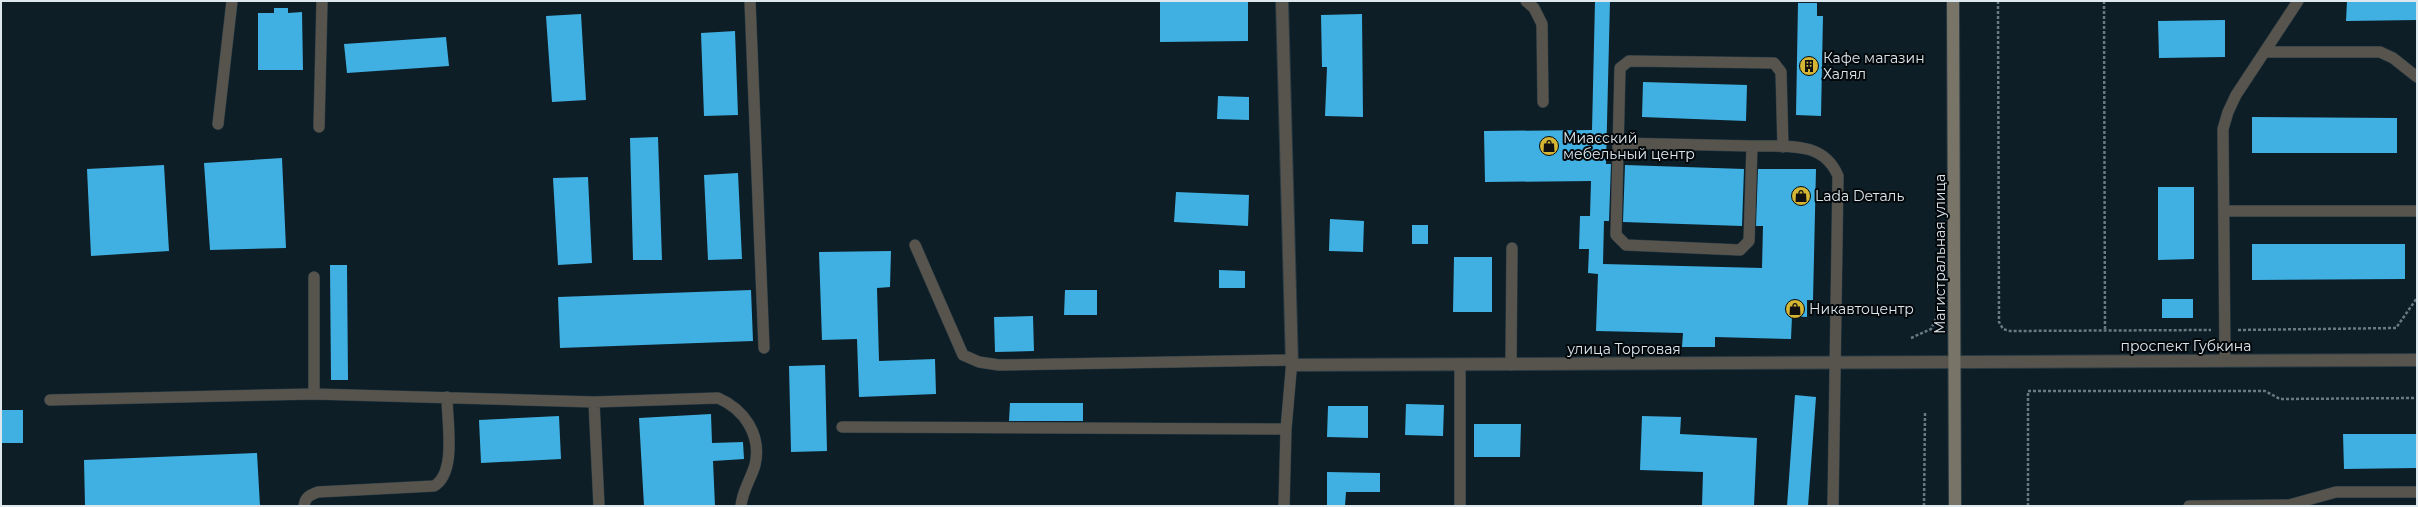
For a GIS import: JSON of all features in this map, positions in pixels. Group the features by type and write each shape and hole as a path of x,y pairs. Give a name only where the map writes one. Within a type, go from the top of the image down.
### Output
{"main road":[{"name":"Магистральная улица","path":"1953,1 1955,506"}],"street":[{"path":"1282,1 1292,362"},
{"name":"проспект Губкина","path":"1955,363 2417,360"},
{"name":"улица Торговая","path":"1292,362 1460,365 1955,363"}],"lane":[{"path":"218,124 232,1"},
{"path":"319,127 322,1"},
{"path":"750,1 764,348"},
{"path":"1526,1 1534,8 1542,24 1543,102"},
{"path":"2225,361 2223,129 2228,112 2236,95 2298,1"},
{"path":"2265,52 2380,52 2393,58 2417,77"},
{"path":"1752,146 1749,241 1740,250 1626,245 1616,235 1617,143 1620,68 1629,61 1774,64 1781,72 1783,146"},
{"path":"1617,143 1783,146 1806,149 1822,154 1832,163 1838,176 1833,506"},
{"path":"2224,211 2417,211"},
{"path":"915,244 963,355 979,362 999,365 1292,362 1286,429 1284,506"},
{"path":"1511,365 1512,248"},
{"path":"314,277 314,394"},
{"path":"1460,365 1460,506"},
{"path":"50,400 314,394 594,402 700,397 718,398 731,404 743,414 754,438 755,465 741,506"},
{"path":"304,506 304,500 310,495 318,492 434,486 441,482 446,474 448,462 447,397"},
{"path":"594,402 599,506"},
{"path":"842,427 1286,429"},
{"path":"2190,506 2288,505 2336,492 2417,492"}],"path":[{"path":"1998,1 1999,322 2003,329 2010,331 2028,331"},
{"path":"2104,1 2105,331"},
{"path":"1911,338 1931,329 1938,310"},
{"path":"2028,506 2028,391 2265,391 2280,399 2417,398"},
{"path":"1924,506 1925,413"}],"building":[{"path":"1160,1 1248,1 1248,41 1160,42"},
{"path":"1595,1 1610,1 1606,164 1611,164 1609,221 1604,221 1603,264 1762,268 1763,226 1756,226 1758,169 1816,169 1813,300 1807,300 1807,317 1792,316 1791,339 1715,337 1715,347 1682,347 1683,333 1596,331 1598,274 1588,273 1589,249 1579,249 1580,216 1590,216 1591,181 1485,182 1484,131 1592,130"},
{"path":"2347,1 2417,1 2417,20 2346,21"},
{"name":"Кафе магазин Халял","path":"1798,3 1817,3 1817,16 1823,16 1821,116 1796,115"},
{"path":"274,8 288,8 288,13 302,12 303,70 258,70 258,13 274,13"},
{"path":"581,14 586,100 552,102 546,16"},
{"path":"1362,14 1363,117 1325,116 1327,67 1322,67 1321,15"},
{"path":"2225,20 2225,57 2159,58 2158,21"},
{"path":"735,31 738,115 704,116 701,33"},
{"path":"446,37 449,66 347,73 344,44"},
{"path":"1643,82 1747,85 1746,121 1642,117"},
{"path":"1218,96 1249,97 1249,120 1217,119"},
{"path":"2252,117 2397,118 2397,153 2252,153"},
{"path":"658,137 662,260 633,260 630,138"},
{"path":"282,158 286,248 210,250 204,163"},
{"path":"164,165 169,251 91,256 87,169"},
{"path":"1625,165 1744,169 1742,226 1623,222"},
{"path":"738,173 742,259 708,260 704,175"},
{"path":"588,177 592,263 558,265 553,178"},
{"path":"2158,187 2194,187 2194,259 2158,260"},
{"path":"1176,192 1249,195 1248,226 1174,222"},
{"path":"1330,219 1364,221 1363,252 1329,251"},
{"path":"1412,225 1428,225 1428,244 1412,244"},
{"path":"2252,244 2405,244 2405,279 2252,280"},
{"path":"891,251 890,287 877,288 879,361 935,359 936,394 859,397 857,339 822,340 819,252"},
{"path":"1454,257 1492,257 1492,312 1453,312"},
{"path":"330,265 347,265 348,380 331,380"},
{"path":"1219,270 1245,271 1245,288 1219,288"},
{"path":"751,290 753,341 560,348 558,297"},
{"path":"1065,290 1097,290 1097,315 1064,315"},
{"path":"2162,299 2193,299 2193,318 2162,318"},
{"path":"1033,316 1034,351 995,352 994,317"},
{"path":"825,365 827,451 791,452 789,366"},
{"path":"1795,395 1816,397 1808,506 1787,506"},
{"path":"1010,403 1083,403 1083,421 1009,421"},
{"path":"1406,404 1444,405 1443,436 1405,435"},
{"path":"1328,406 1368,406 1368,438 1327,437"},
{"path":"1,410 23,410 23,443 1,443"},
{"path":"711,414 712,443 743,442 744,459 713,461 715,506 644,506 639,418"},
{"path":"559,416 561,459 481,463 479,420"},
{"path":"1642,416 1681,417 1680,434 1757,438 1754,506 1702,506 1703,472 1640,470"},
{"path":"1474,424 1521,424 1520,457 1474,457"},
{"path":"2343,434 2417,434 2417,468 2344,469"},
{"path":"257,453 260,506 85,506 84,460"},
{"path":"1327,472 1380,473 1380,492 1346,492 1345,506 1327,506"}],"place":[{"name":"Кафе магазин Халял","path":"1809,66"},
{"name":"Миасский мебельный центр","path":"1549,146"},
{"name":"Lada Dеталь","path":"1801,196"},
{"name":"Никавтоцентр","path":"1795,309"}]}
